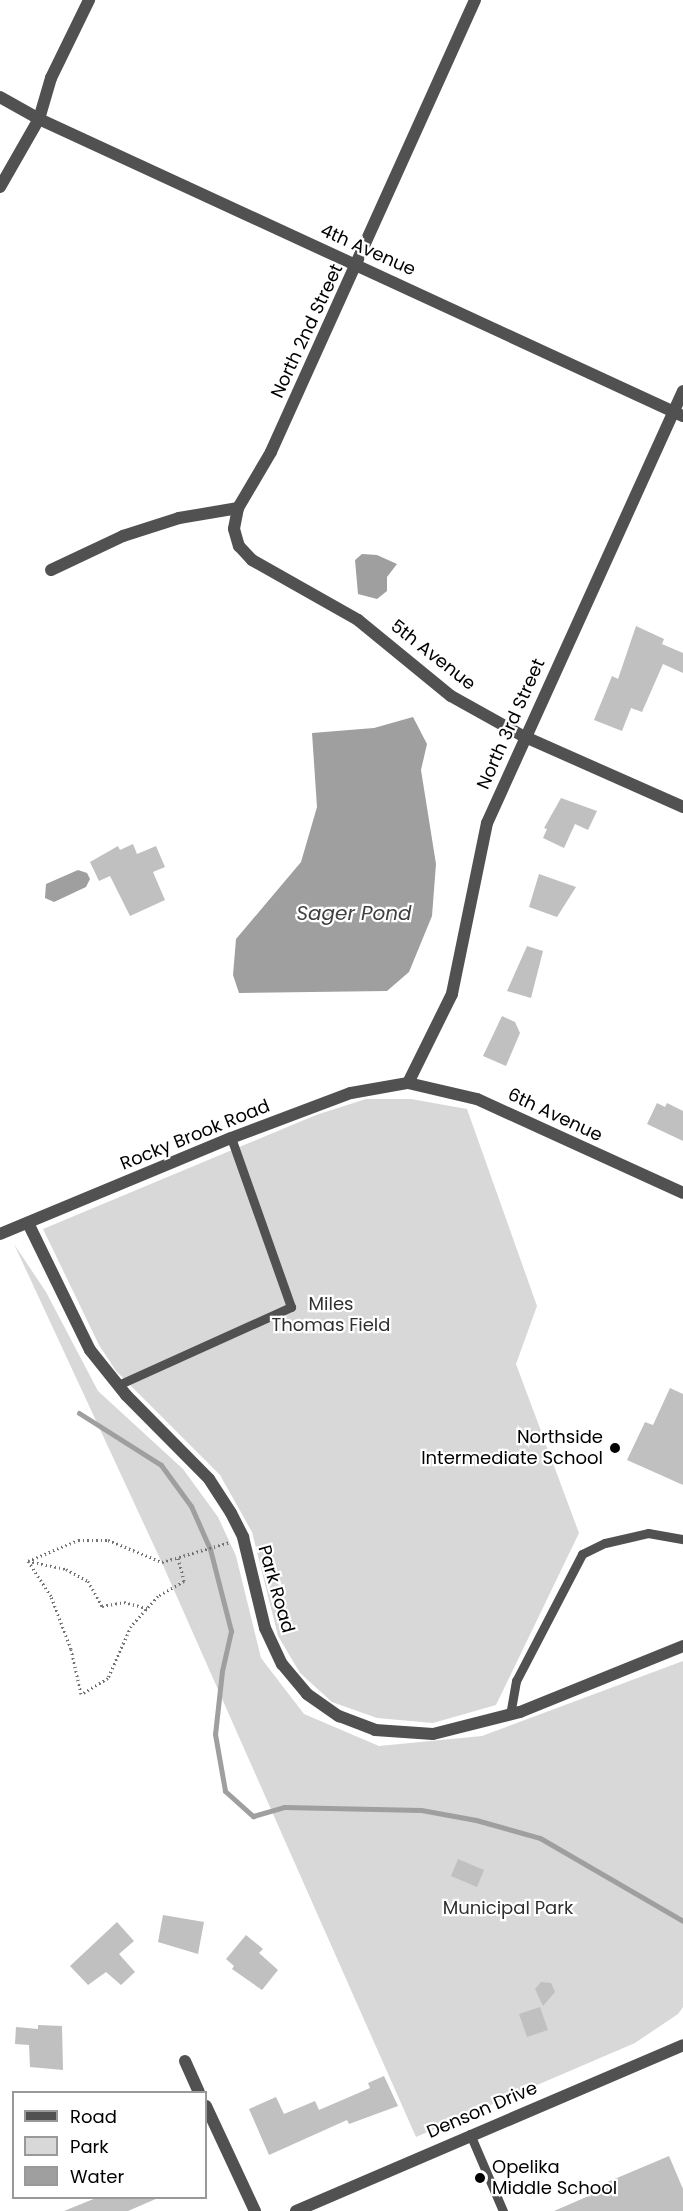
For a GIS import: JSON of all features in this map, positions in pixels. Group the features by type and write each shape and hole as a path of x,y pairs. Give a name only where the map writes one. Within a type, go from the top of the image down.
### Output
{"street":[{"path":"0,187 39,119 51,78 88,0"},
{"name":"North 2nd Street","path":"238,508 271,453 475,0"},
{"name":"4th Avenue","path":"0,98 39,119 357,266 448,305 678,414"},
{"name":"North 3rd Street","path":"408,1083 452,994 487,823 523,736 678,414 683,391"},
{"path":"51,570 123,536 179,518 238,508"},
{"name":"5th Avenue","path":"238,508 234,529 239,546 252,560 358,620 452,696 523,736 683,807"},
{"name":"Rocky Brook Road","path":"0,1234 231,1138 351,1093 408,1083"},
{"name":"6th Avenue","path":"408,1083 477,1099 683,1193"},
{"name":"Park Road","path":"28,1222 90,1350 118,1385 209,1479 231,1513 243,1537 265,1628 282,1664 306,1694 339,1716 394,1734 433,1734 510,1715 683,1646"},
{"name":"Denson Drive","path":"296,2211 313,2207 471,2134 683,2044"},
{"path":"185,2061 199,2091"},
{"path":"207,2108 255,2211"}],"lane":[{"path":"118,1385 291,1307 231,1138"},
{"path":"510,1715 516,1681 582,1554 605,1544 648,1533 682,1541"},
{"path":"471,2134 503,2211"}],"path":[{"path":"28,1561 78,1540 108,1540 162,1563 228,1542"},
{"path":"28,1561 51,1596 71,1648 81,1694 108,1678 131,1626 158,1596 184,1581 178,1558"},
{"path":"28,1561 66,1569 88,1581 102,1606 124,1602 147,1608"}],"green space":[{"name":"Miles Thomas Field","path":"366,1099 411,1099 467,1109 537,1306 516,1364 579,1533 496,1705 433,1723 377,1718 332,1702 300,1673 278,1636 252,1532 220,1475 116,1371 99,1345 43,1229 316,1115"},
{"name":"Municipal Park","path":"14,1244 46,1292 98,1391 183,1469 218,1517 236,1556 261,1658 304,1714 379,1746 482,1736 683,1661 683,2007 678,2014 635,2043 416,2137 162,1563"}],"water":[{"path":"362,554 377,555 397,564 387,577 387,591 377,599 358,594 355,560"},
{"name":"Sager Pond","path":"413,717 427,744 421,770 436,864 432,916 409,972 387,991 239,993 233,975 236,939 301,862 317,807 312,733 374,728"},
{"path":"78,870 87,873 90,879 86,887 54,902 45,898 46,884"}],"building":[{"path":"636,626 664,639 662,644 683,653 683,673 663,664 642,712 631,708 622,731 594,720 612,676 618,679"},
{"path":"561,798 597,811 588,830 575,824 564,848 543,838 547,829 544,828"},
{"path":"133,844 137,854 156,846 165,867 153,872 165,900 130,916 110,876 99,881 90,862 118,846 120,850"},
{"path":"539,874 576,887 557,917 529,907"},
{"path":"527,946 543,951 531,998 507,991"},
{"path":"502,1016 515,1022 520,1033 506,1066 483,1056"},
{"path":"657,1103 665,1107 667,1103 683,1111 683,1141 647,1124"},
{"path":"670,1388 683,1394 683,1485 627,1460 645,1422 653,1425"},
{"path":"458,1859 484,1870 477,1887 451,1876"},
{"path":"163,1915 204,1922 198,1954 158,1942"},
{"path":"117,1922 134,1941 119,1954 135,1972 121,1985 106,1972 88,1985 70,1966"},
{"path":"246,1935 263,1949 259,1953 278,1970 262,1990 232,1969 234,1966 226,1959"},
{"path":"541,1982 551,1983 555,1992 543,2006 535,1989"},
{"path":"540,2007 548,2030 527,2037 519,2014"},
{"path":"38,2025 62,2026 63,2070 30,2067 29,2045 15,2044 16,2027 38,2029"},
{"path":"384,2076 398,2106 349,2124 347,2120 269,2155 249,2109 276,2097 284,2114 315,2101 319,2110 370,2088 368,2083"},
{"path":"669,2156 683,2189 683,2211 554,2211 607,2188 605,2183"},
{"path":"94,2199 156,2199 128,2211 64,2211"}],"waterway":[{"path":"79,1413 161,1465 191,1506 210,1549 231,1631 222,1671 215,1734 225,1791 253,1816 284,1807 421,1810 476,1820 540,1838 683,1921"}],"place":[{"name":"Northside Intermediate School","path":"615,1448"},
{"name":"Opelika Middle School","path":"480,2178"}]}
